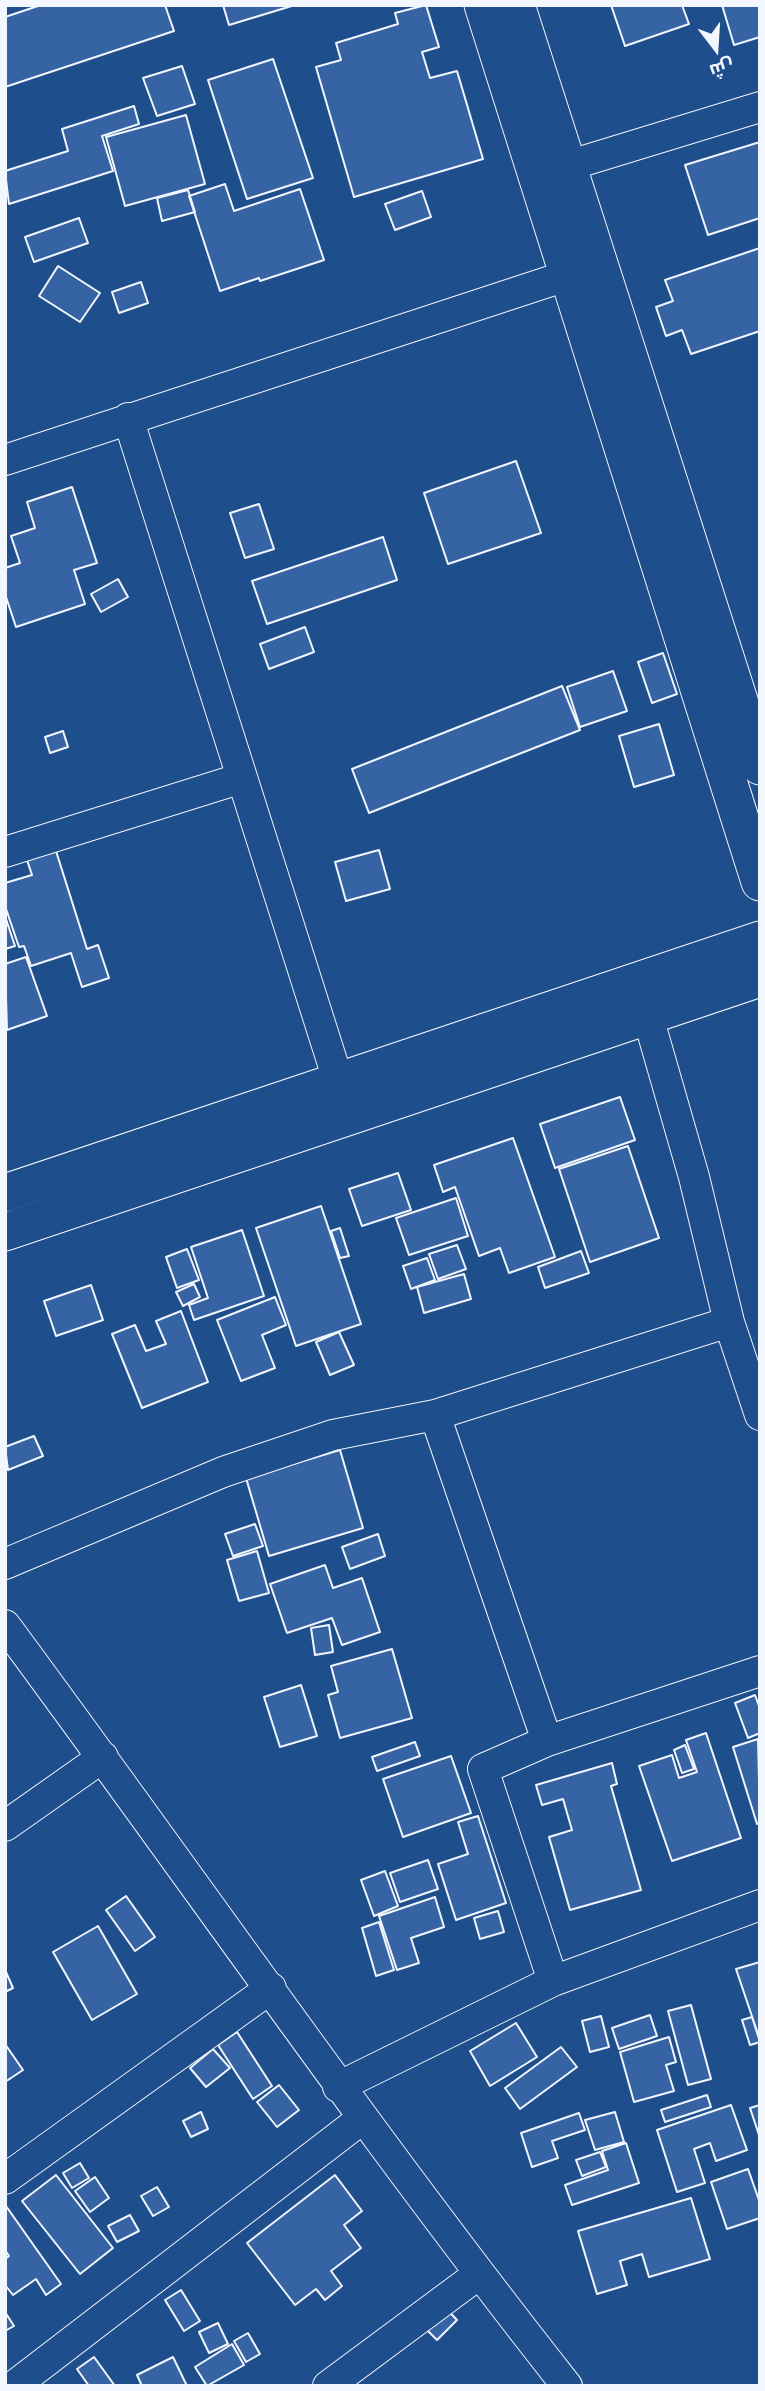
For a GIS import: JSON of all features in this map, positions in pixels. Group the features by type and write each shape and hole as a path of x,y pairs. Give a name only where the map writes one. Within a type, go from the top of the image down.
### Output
{"street":[{"path":"483,5 760,883"},
{"path":"516,5 760,766"},
{"path":"567,166 760,107"},
{"path":"5,460 569,275"},
{"path":"128,418 338,1080"},
{"path":"5,852 242,778"},
{"path":"5,1193 760,940"},
{"path":"5,1232 760,978"},
{"path":"648,1017 694,1177 729,1322 760,1415"},
{"path":"5,1564 223,1472 333,1435 435,1415 729,1322"},
{"path":"435,1415 547,1741"},
{"path":"5,1625 271,1988 338,2087 567,2386"},
{"path":"553,1981 483,1769 547,1741 760,1671"},
{"path":"5,1826 103,1757"},
{"path":"338,2087 553,1981 760,1905"},
{"path":"5,2179 271,1988"},
{"path":"15,2386 363,2118"},
{"path":"328,2386 479,2274"}],"building":[{"path":"41,5 165,5 174,31 5,87 5,17"},
{"path":"223,5 295,5 229,25"},
{"path":"426,5 439,47 422,52 430,78 457,71 483,159 354,197 316,67 341,60 336,43 398,24 395,13"},
{"path":"611,5 682,5 689,24 625,46"},
{"path":"722,5 760,5 760,37 734,45"},
{"path":"273,59 313,178 247,199 208,80"},
{"path":"182,66 195,104 157,116 143,78"},
{"path":"134,106 139,124 102,136 113,171 9,204 5,171 68,151 62,129"},
{"path":"186,115 205,184 125,206 106,137"},
{"path":"760,142 760,218 708,235 685,165"},
{"path":"225,184 234,211 300,189 324,260 220,291 189,196"},
{"path":"188,190 195,212 162,221 157,198"},
{"path":"422,191 431,217 395,230 385,204"},
{"path":"79,218 88,243 34,262 25,237"},
{"path":"760,248 760,331 691,354 682,330 666,336 656,307 673,301 665,280"},
{"path":"58,266 100,293 80,322 39,296"},
{"path":"141,282 148,303 119,313 112,292"},
{"path":"516,461 541,533 448,564 424,493"},
{"path":"72,487 97,563 74,570 85,604 16,627 5,594 5,568 20,563 11,536 35,528 27,502"},
{"path":"259,504 274,549 245,558 230,513"},
{"path":"383,537 397,580 267,624 252,581"},
{"path":"118,579 128,597 101,612 91,594"},
{"path":"305,627 314,652 269,669 260,644"},
{"path":"663,653 677,694 652,703 638,662"},
{"path":"613,671 627,711 580,727 567,687"},
{"path":"562,686 580,730 369,813 352,769"},
{"path":"659,724 674,775 634,787 619,736"},
{"path":"63,731 68,747 50,753 45,737"},
{"path":"379,850 390,889 346,901 335,862"},
{"path":"56,851 87,949 98,945 109,978 82,987 71,953 31,966 24,946 19,947 5,906 5,883 32,875 27,860"},
{"path":"5,916 15,946 5,949"},
{"path":"26,957 47,1016 7,1030 5,964"},
{"path":"620,1097 635,1140 555,1168 540,1124"},
{"path":"513,1138 555,1257 509,1273 500,1248 479,1256 455,1187 443,1192 434,1165"},
{"path":"628,1146 659,1238 590,1262 559,1169"},
{"path":"398,1173 411,1210 362,1226 349,1189"},
{"path":"456,1198 468,1236 409,1255 396,1218"},
{"path":"321,1206 361,1324 296,1346 256,1228"},
{"path":"340,1228 349,1256 340,1258 331,1231"},
{"path":"242,1230 264,1296 194,1320 189,1305 208,1298 191,1247"},
{"path":"457,1245 466,1269 438,1279 429,1254"},
{"path":"187,1249 199,1280 177,1288 166,1257"},
{"path":"581,1251 589,1273 545,1288 538,1267"},
{"path":"427,1258 435,1280 411,1289 403,1266"},
{"path":"464,1274 471,1299 424,1313 417,1287"},
{"path":"194,1284 200,1297 183,1306 176,1292"},
{"path":"91,1285 103,1320 56,1336 44,1301"},
{"path":"275,1297 286,1325 262,1335 275,1368 241,1381 217,1320"},
{"path":"181,1311 208,1382 142,1408 112,1334 135,1325 146,1351 166,1344 156,1321"},
{"path":"339,1332 354,1365 330,1375 316,1342"},
{"path":"34,1436 43,1456 8,1470 5,1447"},
{"path":"340,1450 363,1528 269,1556 246,1478"},
{"path":"255,1524 263,1546 233,1556 225,1534"},
{"path":"378,1534 385,1556 350,1569 342,1547"},
{"path":"257,1551 269,1593 239,1601 227,1560"},
{"path":"325,1565 333,1588 362,1578 380,1632 342,1645 332,1618 287,1633 270,1584"},
{"path":"329,1625 333,1652 315,1655 311,1628"},
{"path":"392,1649 412,1718 340,1738 328,1695 338,1692 331,1666"},
{"path":"301,1685 317,1736 280,1747 264,1697"},
{"path":"755,1695 760,1709 760,1733 748,1738 735,1703"},
{"path":"706,1733 741,1838 672,1861 639,1766 672,1755 679,1778 697,1772 686,1740"},
{"path":"758,1739 760,1823 757,1824 733,1747"},
{"path":"415,1742 420,1756 377,1771 372,1757"},
{"path":"685,1745 694,1769 682,1773 674,1750"},
{"path":"451,1756 471,1813 403,1837 383,1779"},
{"path":"612,1763 617,1784 611,1786 641,1890 570,1910 549,1837 572,1830 563,1799 542,1805 536,1785"},
{"path":"478,1816 506,1903 456,1920 438,1864 468,1854 458,1822"},
{"path":"428,1860 438,1889 400,1902 390,1873"},
{"path":"385,1871 398,1906 374,1916 361,1880"},
{"path":"126,1896 155,1937 135,1951 106,1910"},
{"path":"435,1897 444,1927 411,1938 419,1963 397,1970 379,1916"},
{"path":"498,1911 504,1932 480,1939 474,1918"},
{"path":"379,1922 394,1970 376,1976 362,1928"},
{"path":"98,1926 137,1994 92,2020 53,1952"},
{"path":"760,1962 760,2040 736,1969"},
{"path":"5,1973 13,1988 5,1992"},
{"path":"691,2005 711,2079 688,2085 668,2011"},
{"path":"650,2015 657,2036 619,2049 612,2028"},
{"path":"601,2016 609,2047 590,2052 582,2021"},
{"path":"752,2017 760,2042 750,2045 742,2020"},
{"path":"516,2023 537,2057 490,2086 470,2051"},
{"path":"237,2032 272,2086 253,2099 218,2045"},
{"path":"669,2037 676,2062 666,2065 674,2091 634,2102 620,2052"},
{"path":"5,2044 23,2070 5,2082"},
{"path":"561,2047 577,2067 520,2109 505,2088"},
{"path":"213,2049 230,2068 206,2087 190,2068"},
{"path":"279,2085 299,2110 277,2127 257,2102"},
{"path":"707,2095 711,2107 665,2122 661,2110"},
{"path":"731,2105 747,2150 716,2161 710,2143 694,2149 705,2183 677,2192 657,2130"},
{"path":"760,2105 760,2138 750,2108"},
{"path":"201,2112 208,2129 191,2137 183,2121"},
{"path":"615,2112 624,2142 595,2150 585,2120"},
{"path":"579,2113 585,2130 552,2141 558,2158 532,2167 521,2133"},
{"path":"626,2143 639,2183 572,2205 565,2185 608,2170 602,2151"},
{"path":"600,2152 606,2167 582,2176 576,2160"},
{"path":"80,2163 89,2178 72,2188 63,2173"},
{"path":"748,2169 760,2203 760,2218 727,2229 711,2182"},
{"path":"56,2175 113,2248 80,2274 22,2201"},
{"path":"335,2175 362,2211 344,2225 361,2248 331,2271 342,2286 325,2300 316,2289 295,2305 247,2243"},
{"path":"95,2177 109,2198 90,2212 75,2191"},
{"path":"157,2187 169,2207 153,2216 141,2196"},
{"path":"691,2198 710,2259 649,2277 642,2254 620,2261 627,2285 597,2294 578,2231"},
{"path":"6,2206 61,2284 46,2295 36,2279 13,2295 5,2285 5,2259 9,2256 5,2250"},
{"path":"130,2215 139,2231 117,2242 108,2226"},
{"path":"181,2290 200,2321 184,2331 165,2300"},
{"path":"440,2302 457,2320 437,2340 419,2322"},
{"path":"5,2312 14,2326 5,2331"},
{"path":"218,2323 228,2344 209,2353 199,2332"},
{"path":"248,2333 260,2354 246,2362 234,2341"},
{"path":"232,2344 244,2365 207,2386 195,2367"},
{"path":"94,2357 115,2386 89,2386 77,2369"},
{"path":"173,2357 187,2386 142,2386 137,2375"}]}
